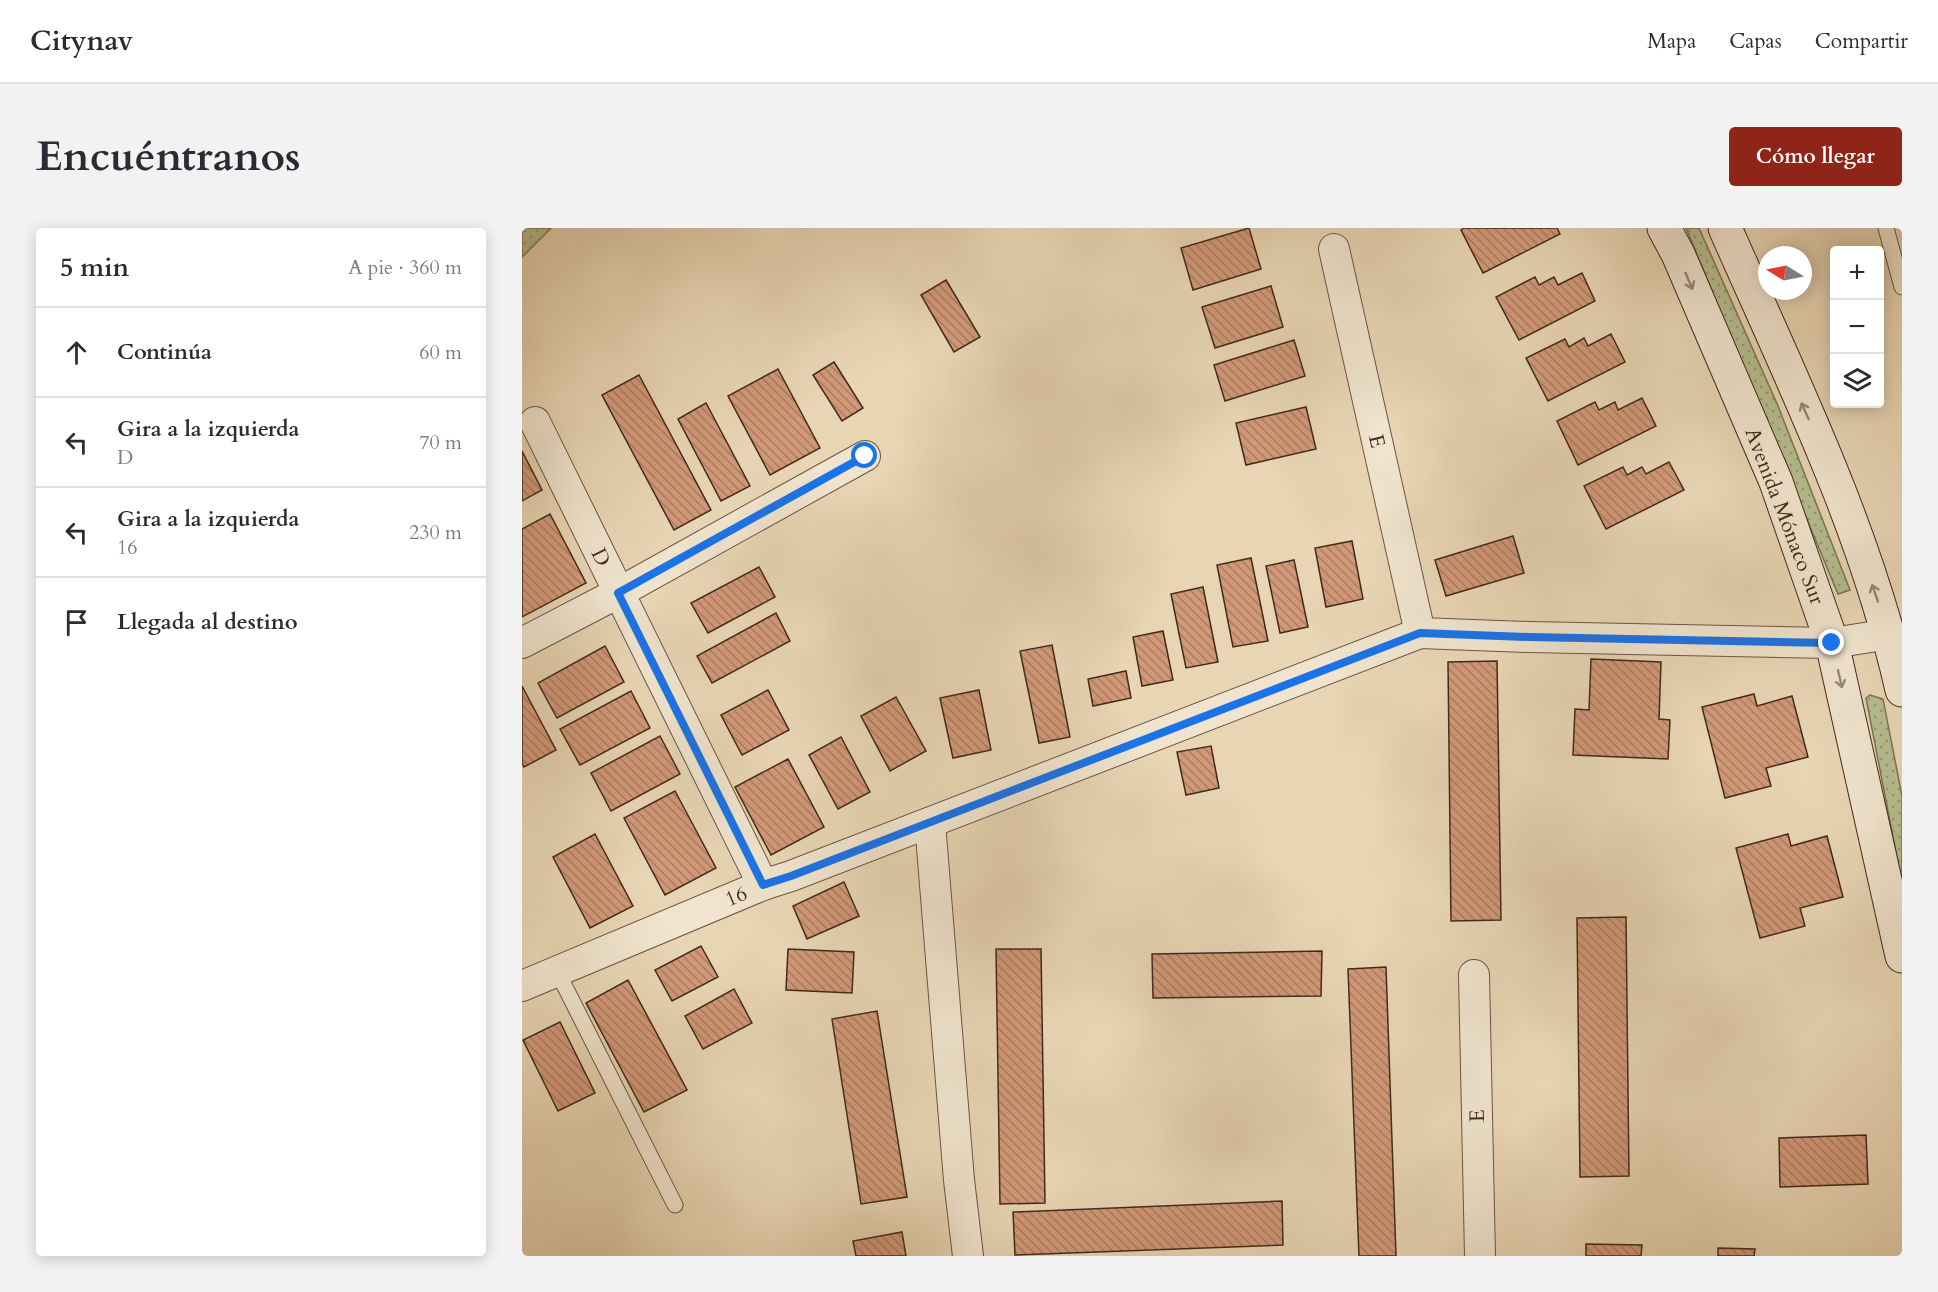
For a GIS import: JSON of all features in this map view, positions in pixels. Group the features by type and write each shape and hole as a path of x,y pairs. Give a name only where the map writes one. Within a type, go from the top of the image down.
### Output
{"main road":[{"name":"Avenida Mónaco Sur","path":"1664,228 1678,254 1776,482 1832,643 1902,956"},
{"path":"1725,228 1839,487 1896,632 1902,690"}],"street":[{"name":"E","path":"1334,249 1420,633"},
{"name":"D","path":"535,422 763,885"},
{"path":"522,643 618,593 865,456"},
{"name":"16","path":"522,986 763,885 930,823 1420,633 1832,643 1896,632"},
{"path":"930,823 959,1180 968,1256"},
{"name":"E","path":"1474,975 1480,1256"}],"lane":[{"path":"1886,228 1902,287"},
{"path":"557,971 675,1205"}],"green space":[{"path":"522,228 551,228 522,257"},
{"path":"1686,228 1699,228 1778,406 1850,590 1838,594"},
{"path":"1870,695 1883,699 1902,796 1902,883 1866,698"}],"building":[{"path":"1249,228 1261,269 1193,290 1181,248"},
{"path":"1464,228 1557,228 1560,234 1483,273 1461,230"},
{"path":"1582,273 1595,301 1519,340 1496,297 1535,277 1539,285 1554,277 1558,285"},
{"path":"946,280 980,337 954,352 921,295"},
{"path":"1271,286 1283,327 1215,348 1202,307"},
{"path":"1611,334 1625,362 1548,401 1526,358 1565,339 1569,347 1584,338 1588,346"},
{"path":"1294,340 1305,376 1225,401 1214,365"},
{"path":"834,362 863,408 842,421 813,375"},
{"path":"778,369 820,448 770,475 728,396"},
{"path":"639,375 711,510 674,530 602,395"},
{"path":"1642,398 1656,426 1578,465 1557,421 1595,402 1599,410 1615,402 1618,410"},
{"path":"706,403 750,486 721,501 678,419"},
{"path":"1306,407 1316,449 1246,465 1236,423"},
{"path":"522,451 542,490 522,501"},
{"path":"1669,462 1684,490 1606,529 1584,486 1623,467 1627,475 1642,467 1646,474"},
{"path":"550,514 586,583 522,617 522,529"},
{"path":"1513,536 1524,573 1446,596 1435,560"},
{"path":"1352,541 1363,599 1326,607 1315,548"},
{"path":"1251,558 1268,641 1233,647 1217,565"},
{"path":"1294,560 1308,627 1280,633 1266,566"},
{"path":"759,567 775,597 708,633 691,603"},
{"path":"1203,587 1218,662 1186,668 1171,594"},
{"path":"776,613 790,641 712,683 697,656"},
{"path":"1163,631 1173,680 1142,686 1133,637"},
{"path":"1052,645 1070,737 1039,743 1020,651"},
{"path":"605,646 624,682 557,718 538,683"},
{"path":"1591,659 1661,662 1659,719 1670,720 1668,759 1573,755 1575,709 1589,710"},
{"path":"1497,661 1501,920 1451,921 1448,662"},
{"path":"1126,671 1131,698 1093,706 1088,679"},
{"path":"522,686 556,750 524,767 522,763"},
{"path":"768,690 789,730 742,755 721,715"},
{"path":"979,690 991,750 953,758 940,698"},
{"path":"631,691 650,728 580,765 560,729"},
{"path":"1754,694 1757,706 1792,696 1808,757 1766,768 1771,786 1725,798 1702,707"},
{"path":"896,697 926,751 890,771 861,716"},
{"path":"660,736 680,774 611,811 591,773"},
{"path":"841,737 870,792 838,809 809,755"},
{"path":"1211,746 1219,788 1186,795 1177,752"},
{"path":"788,759 824,827 771,855 735,787"},
{"path":"675,791 716,868 665,895 624,818"},
{"path":"595,834 633,906 590,928 553,857"},
{"path":"1788,834 1791,846 1827,836 1843,897 1800,908 1805,926 1760,938 1736,848"},
{"path":"844,882 859,916 807,939 793,906"},
{"path":"1626,917 1629,1176 1580,1177 1577,918"},
{"path":"701,946 718,977 672,1001 655,970"},
{"path":"788,949 854,952 852,993 786,990"},
{"path":"996,949 1041,949 1045,1203 1000,1204"},
{"path":"1322,951 1321,996 1153,998 1152,954"},
{"path":"1386,967 1396,1256 1359,1256 1348,969"},
{"path":"628,980 687,1090 644,1112 586,1003"},
{"path":"734,989 752,1023 703,1049 685,1016"},
{"path":"877,1011 907,1197 861,1204 832,1019"},
{"path":"560,1022 595,1093 558,1111 523,1040"},
{"path":"1866,1135 1868,1184 1780,1187 1779,1138"},
{"path":"1282,1201 1283,1245 1015,1255 1013,1212"},
{"path":"902,1232 906,1256 856,1256 853,1241"},
{"path":"1586,1244 1642,1245 1641,1256 1586,1256"},
{"path":"1718,1248 1755,1249 1754,1256 1718,1256"}],"route":[{"path":"865,456 618,593 763,885 930,823 1420,633 1832,643"}]}
